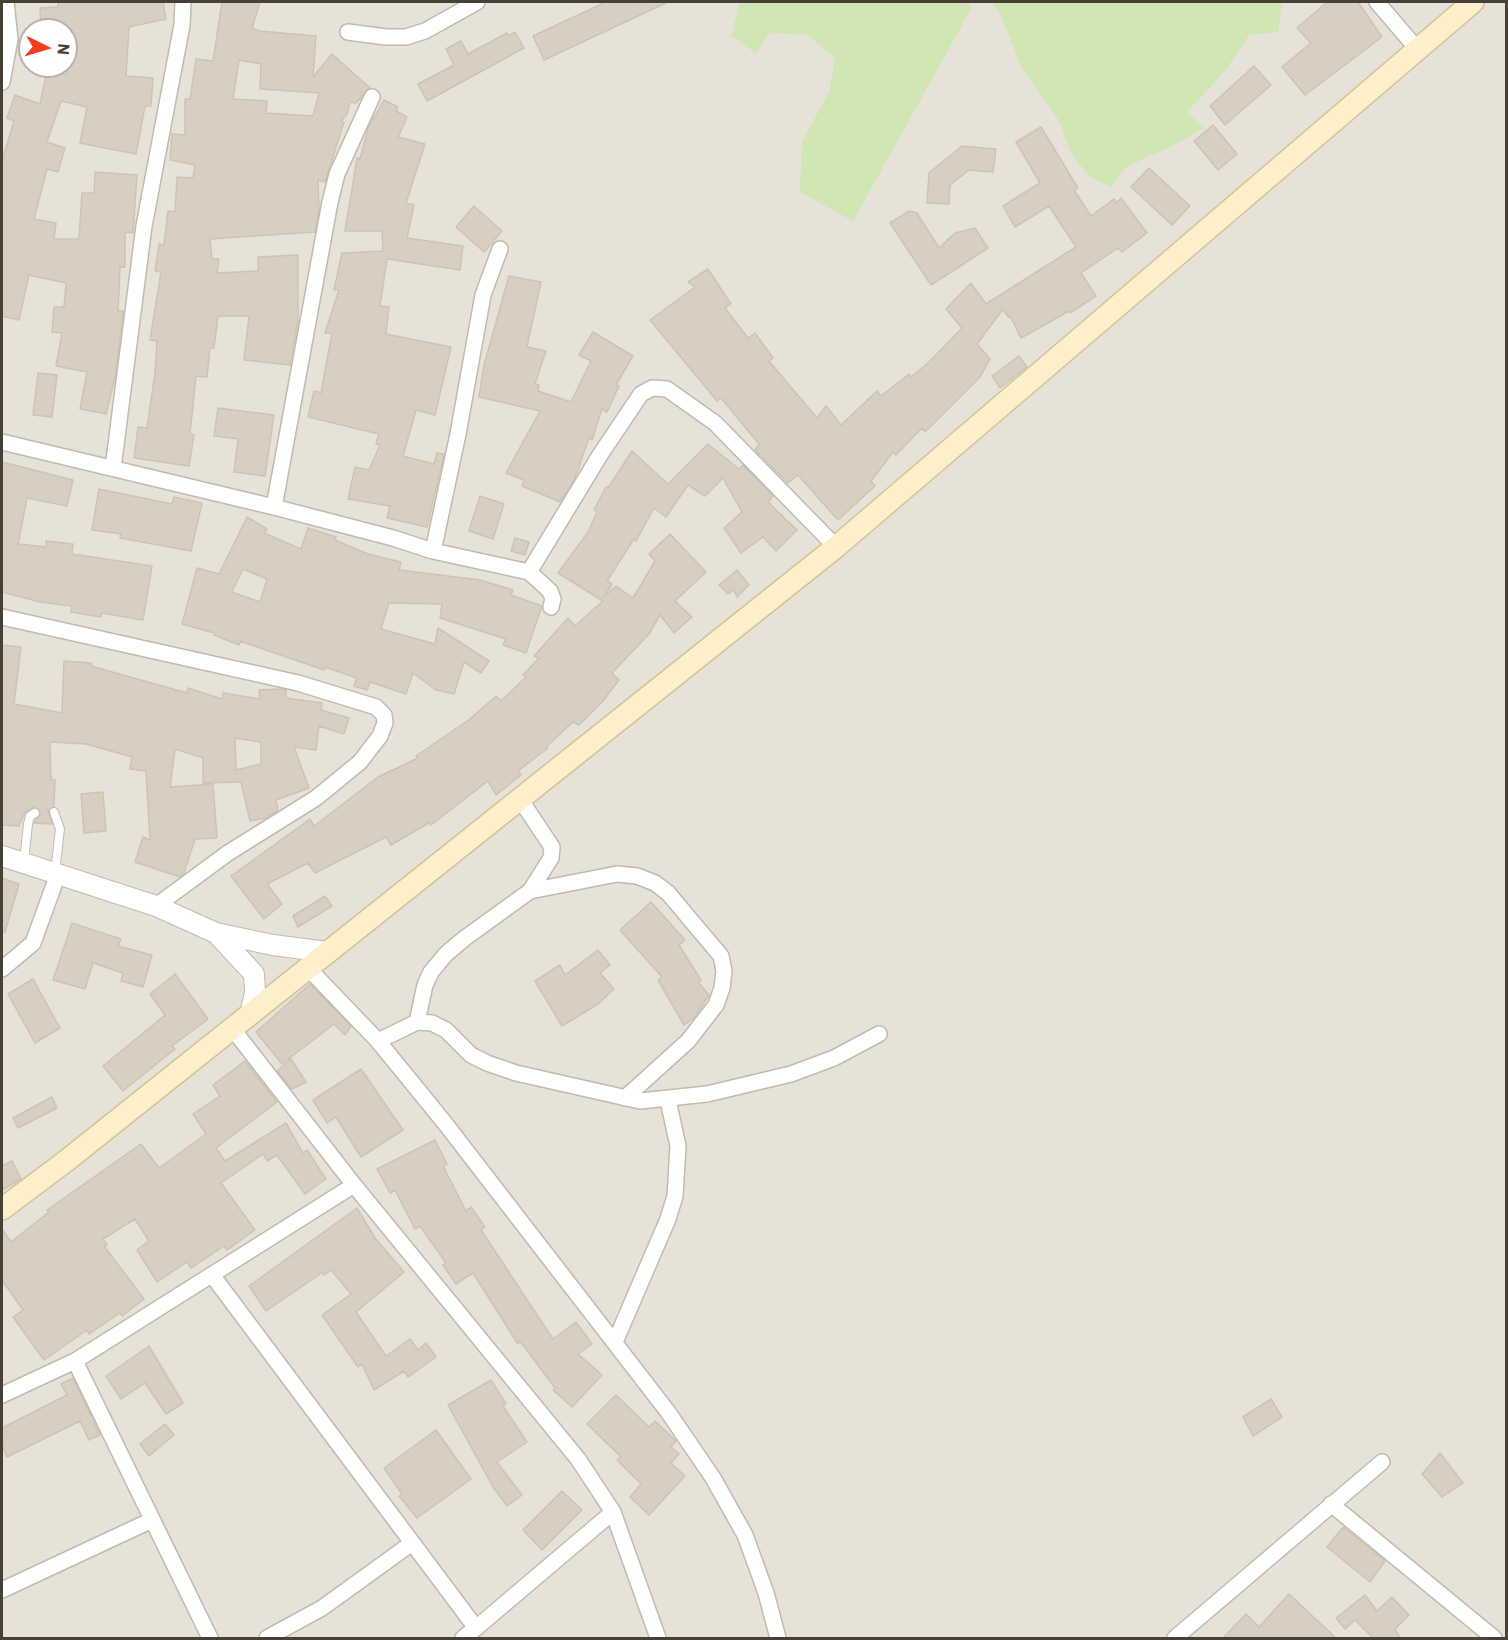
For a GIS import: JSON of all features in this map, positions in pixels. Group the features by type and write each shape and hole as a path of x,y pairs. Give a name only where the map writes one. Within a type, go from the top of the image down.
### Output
{"main road":[{"path":"2,1209 836,547 1473,2"}],"street":[{"path":"2,82 10,39 6,2"},
{"path":"113,468 144,226 182,25 183,2"},
{"path":"348,32 386,38 406,37 425,31 477,2"},
{"path":"1377,2 1418,50"},
{"path":"274,507 330,202 337,174 372,97"},
{"path":"433,551 458,434 483,295 500,249"},
{"path":"529,572 600,455 641,394 652,388 667,390 714,423 836,547"},
{"path":"2,442 274,507 393,538 433,551 529,572 550,591 553,599 551,608"},
{"path":"2,617 298,683 376,707 384,715 385,723 381,736 360,762 316,798 228,853 156,906"},
{"path":"417,1022 425,985 431,972 446,954 530,891 551,858 552,848 520,799"},
{"path":"2,856 156,906 216,933 273,945 327,952"},
{"path":"2,969 33,944 57,873"},
{"path":"530,891 617,874 637,876 655,883 668,893 721,956 724,971 722,988 716,1005 688,1041 625,1098"},
{"path":"216,933 254,974 255,993 251,1011"},
{"path":"308,968 378,1041 516,1212 615,1342 707,1469 739,1526 766,1593 778,1638"},
{"path":"378,1041 417,1022 432,1023 446,1030 471,1055 487,1064 516,1073 640,1101 668,1100 739,1088 791,1074 834,1058 879,1034"},
{"path":"232,1028 354,1185 578,1459 613,1512 658,1638"},
{"path":"615,1342 668,1219 675,1196 678,1146 668,1100"},
{"path":"2,1395 75,1361 354,1185"},
{"path":"212,1275 476,1628"},
{"path":"75,1361 210,1638"},
{"path":"1175,1638 1382,1462"},
{"path":"1330,1504 1494,1638"},
{"path":"464,1638 613,1512"},
{"path":"2,1590 152,1520"},
{"path":"267,1638 322,1608 411,1543"}],"lane":[{"path":"54,812 59,820 60,829 57,873"},
{"path":"24,863 28,824 30,816 35,813"}],"shaded area":[{"path":"2,2 1506,2 1506,1638 2,1638"}],"green space":[{"path":"740,2 968,2 972,7 853,221 800,192 802,142 829,92 835,58 808,35 770,33 756,53 731,36"},
{"path":"991,2 1282,2 1278,32 1249,35 1225,71 1187,112 1204,128 1126,167 1111,187 1090,177 1070,152 1060,122 1022,68 1001,15"}],"building":[{"path":"58,2 163,2 166,19 129,27 126,76 153,78 151,106 145,106 136,154 80,143 87,107 61,101 47,142 65,148 58,172 47,169 34,219 56,223 54,239 79,239 82,193 94,193 95,172 137,175 133,233 125,232 125,267 120,267 118,311 123,311 123,316 115,377 106,414 80,409 87,372 56,366 62,333 52,332 54,307 64,307 66,283 29,275 19,320 2,316 2,161 14,121 7,118 15,95 40,104 46,78 78,78 78,18 40,18 40,8 58,7"},
{"path":"222,2 260,2 252,28 260,31 316,36 313,77 332,54 370,88 356,103 350,102 347,114 341,121 344,122 325,182 318,180 319,210 315,232 210,239 212,259 219,259 217,273 258,271 258,257 298,255 298,320 290,365 244,360 249,316 218,316 214,348 210,348 207,377 196,376 190,434 194,435 189,466 134,458 138,427 147,428 155,373 157,341 150,340 161,272 155,271 159,244 164,245 168,211 175,212 177,177 193,178 195,165 170,160 172,134 185,135 185,99 190,99 196,59 213,61","holes":["239,60 261,64 260,89 319,93 313,116 266,113 267,101 233,99"]},
{"path":"606,2 668,2 544,60 533,36"},
{"path":"1327,2 1358,2 1382,37 1305,95 1282,67 1311,43 1297,28"},
{"path":"515,32 524,48 427,101 418,84 454,65 446,49 461,41 468,54 507,33 508,36"},
{"path":"1254,66 1271,85 1225,125 1210,106"},
{"path":"384,100 398,107 396,111 407,117 398,137 425,144 406,203 414,205 407,238 463,246 460,270 387,259 380,306 389,307 386,334 451,347 435,415 416,410 403,456 434,464 437,453 444,454 427,527 387,518 390,506 348,499 355,467 369,470 380,445 376,444 379,434 308,417 314,391 321,393 332,333 325,333 339,290 334,290 342,253 383,251 382,231 345,231 357,158 360,159 368,128"},
{"path":"1213,125 1237,154 1218,170 1194,141"},
{"path":"1041,127 1078,188 1074,190 1091,216 1114,199 1117,203 1121,198 1147,233 1122,252 1118,248 1081,273 1096,296 1070,313 1069,311 1021,338 1010,316 1008,317 1003,309 977,344 990,359 980,377 925,432 922,428 896,455 893,452 871,481 875,486 838,520 798,475 788,483 755,450 759,444 721,398 717,401 650,320 695,287 688,282 708,269 731,304 725,308 748,338 755,333 773,358 769,361 817,418 826,406 841,425 877,391 881,396 909,374 911,377 962,328 946,309 971,283 986,304 1076,247 1049,206 1015,227 1003,206 1040,183 1016,142"},
{"path":"962,146 996,149 993,172 969,170 950,185 949,204 927,203 929,173"},
{"path":"1149,168 1190,206 1172,225 1131,187"},
{"path":"474,206 502,231 484,252 456,227"},
{"path":"909,211 917,213 939,248 955,233 975,228 988,248 931,285 890,223"},
{"path":"509,276 541,282 527,347 546,351 535,384 539,385 538,391 571,402 591,361 579,355 593,332 633,356 616,385 619,386 607,412 602,409 592,440 589,438 575,478 560,502 522,486 524,480 506,473 540,411 479,397 484,365"},
{"path":"1019,356 1027,367 1000,388 992,376"},
{"path":"38,373 57,375 52,417 33,415"},
{"path":"218,408 274,415 265,476 234,472 238,439 214,436"},
{"path":"708,444 739,469 743,465 773,496 768,502 797,530 776,551 763,537 741,553 724,528 742,512 723,478 705,496 688,485 666,517 654,508 636,541 634,539 607,581 612,584 604,597 616,586 633,598 655,561 649,554 670,534 706,572 675,601 692,617 674,633 660,615 649,634 612,673 619,680 603,701 579,725 573,722 546,747 548,748 518,771 521,775 496,795 488,781 431,825 429,823 391,845 386,837 315,873 308,863 267,884 282,904 264,919 231,876 310,819 314,826 378,777 418,758 416,756 470,719 496,696 501,701 526,677 523,675 539,658 534,656 568,618 575,626 603,601 558,573 588,532 597,512 594,510 606,487 608,488 632,451 668,484"},
{"path":"2,462 73,480 67,506 27,498 18,544 46,547 46,541 73,544 72,554 152,566 143,620 102,613 101,617 71,612 72,606 40,602 2,592"},
{"path":"99,489 172,504 174,497 202,503 191,551 120,538 121,534 92,530"},
{"path":"480,496 504,504 493,539 469,531"},
{"path":"247,517 267,529 264,533 301,549 308,528 336,537 335,540 368,554 401,562 399,570 480,580 513,590 511,595 542,606 526,653 503,645 506,639 440,618 442,604 389,603 381,629 435,644 438,628 489,661 481,673 464,662 454,694 436,690 413,673 406,694 370,682 367,690 354,686 357,678 325,667 324,670 240,641 239,645 214,635 214,633 182,624 197,568 219,574","holes":["243,569 267,579 260,602 232,592"]},
{"path":"515,538 529,542 525,555 511,551"},
{"path":"737,570 749,585 737,597 734,590 728,594 719,585"},
{"path":"2,645 21,647 14,704 62,713 64,661 91,663 91,666 187,693 188,688 222,699 223,693 260,699 259,690 286,690 286,698 322,703 321,710 349,718 344,734 319,726 316,750 294,747 309,788 276,800 278,810 266,818 250,821 241,782 203,783 203,758 175,749 170,787 213,784 217,838 195,839 184,873 180,877 135,862 143,837 150,840 146,771 130,769 132,757 86,744 50,742 51,779 55,780 54,806 48,811 52,824 34,823 41,813 34,807 25,812 19,826 2,825","holes":["235,738 261,742 261,764 236,770"]},
{"path":"103,792 106,831 84,833 81,794"},
{"path":"2,878 19,884 5,932 2,932"},
{"path":"325,896 332,906 298,927 293,916"},
{"path":"651,902 685,940 679,945 701,980 698,982 709,995 694,1018 684,1025 658,980 662,977 620,930"},
{"path":"72,923 121,939 118,946 152,955 143,987 121,981 123,973 93,963 85,989 53,980"},
{"path":"598,950 610,965 600,973 614,989 598,1004 562,1026 535,981 560,965 565,975"},
{"path":"175,974 208,1019 172,1046 175,1049 123,1091 103,1066 165,1015 150,994"},
{"path":"33,979 60,1028 35,1043 8,994"},
{"path":"310,984 351,1026 345,1035 334,1024 282,1064 256,1032"},
{"path":"291,1059 306,1082 292,1089 277,1071"},
{"path":"245,1061 277,1102 216,1148 225,1161 286,1123 303,1153 307,1150 326,1179 305,1194 277,1155 267,1161 263,1154 221,1183 255,1230 227,1250 224,1246 191,1268 187,1262 157,1282 137,1250 149,1241 135,1219 103,1239 107,1245 104,1246 144,1299 122,1316 120,1313 89,1334 87,1330 44,1360 13,1317 23,1310 2,1280 2,1229 11,1242 49,1212 47,1210 141,1144 159,1168 206,1134 193,1114 220,1096 213,1085"},
{"path":"361,1069 403,1130 361,1157 336,1117 327,1123 313,1100"},
{"path":"52,1097 57,1108 18,1128 13,1118"},
{"path":"435,1140 447,1164 443,1166 466,1211 471,1207 485,1227 481,1230 553,1339 576,1322 592,1344 578,1354 602,1375 572,1407 553,1390 555,1388 520,1341 518,1344 473,1273 456,1284 443,1265 446,1263 420,1226 415,1229 395,1190 390,1193 377,1169"},
{"path":"12,1161 21,1179 2,1190 2,1166"},
{"path":"357,1208 375,1238 404,1272 356,1312 386,1356 410,1339 418,1350 426,1343 436,1357 408,1377 404,1371 374,1390 362,1364 358,1367 322,1315 351,1294 331,1270 324,1275 323,1272 266,1311 249,1286"},
{"path":"149,1346 183,1403 166,1414 145,1383 121,1399 106,1376"},
{"path":"73,1378 100,1435 89,1440 80,1421 7,1457 2,1445 2,1428 67,1395 61,1384"},
{"path":"491,1380 506,1404 503,1406 527,1442 497,1462 522,1495 507,1506 493,1487 448,1405"},
{"path":"616,1395 649,1427 655,1421 676,1441 671,1447 679,1454 671,1463 685,1476 649,1515 630,1497 641,1484 617,1460 621,1457 587,1424"},
{"path":"1271,1399 1282,1417 1253,1436 1243,1417"},
{"path":"165,1424 174,1435 149,1456 140,1444"},
{"path":"436,1430 471,1479 417,1518 399,1496 402,1494 384,1468"},
{"path":"1440,1453 1463,1483 1442,1497 1422,1474"},
{"path":"562,1491 582,1510 542,1550 523,1530"},
{"path":"1343,1527 1385,1561 1370,1582 1327,1547"},
{"path":"1289,1594 1336,1638 1223,1638 1246,1614 1259,1627"},
{"path":"1365,1595 1377,1611 1392,1597 1409,1615 1395,1629 1400,1638 1373,1638 1355,1620 1345,1629 1336,1618"}]}
